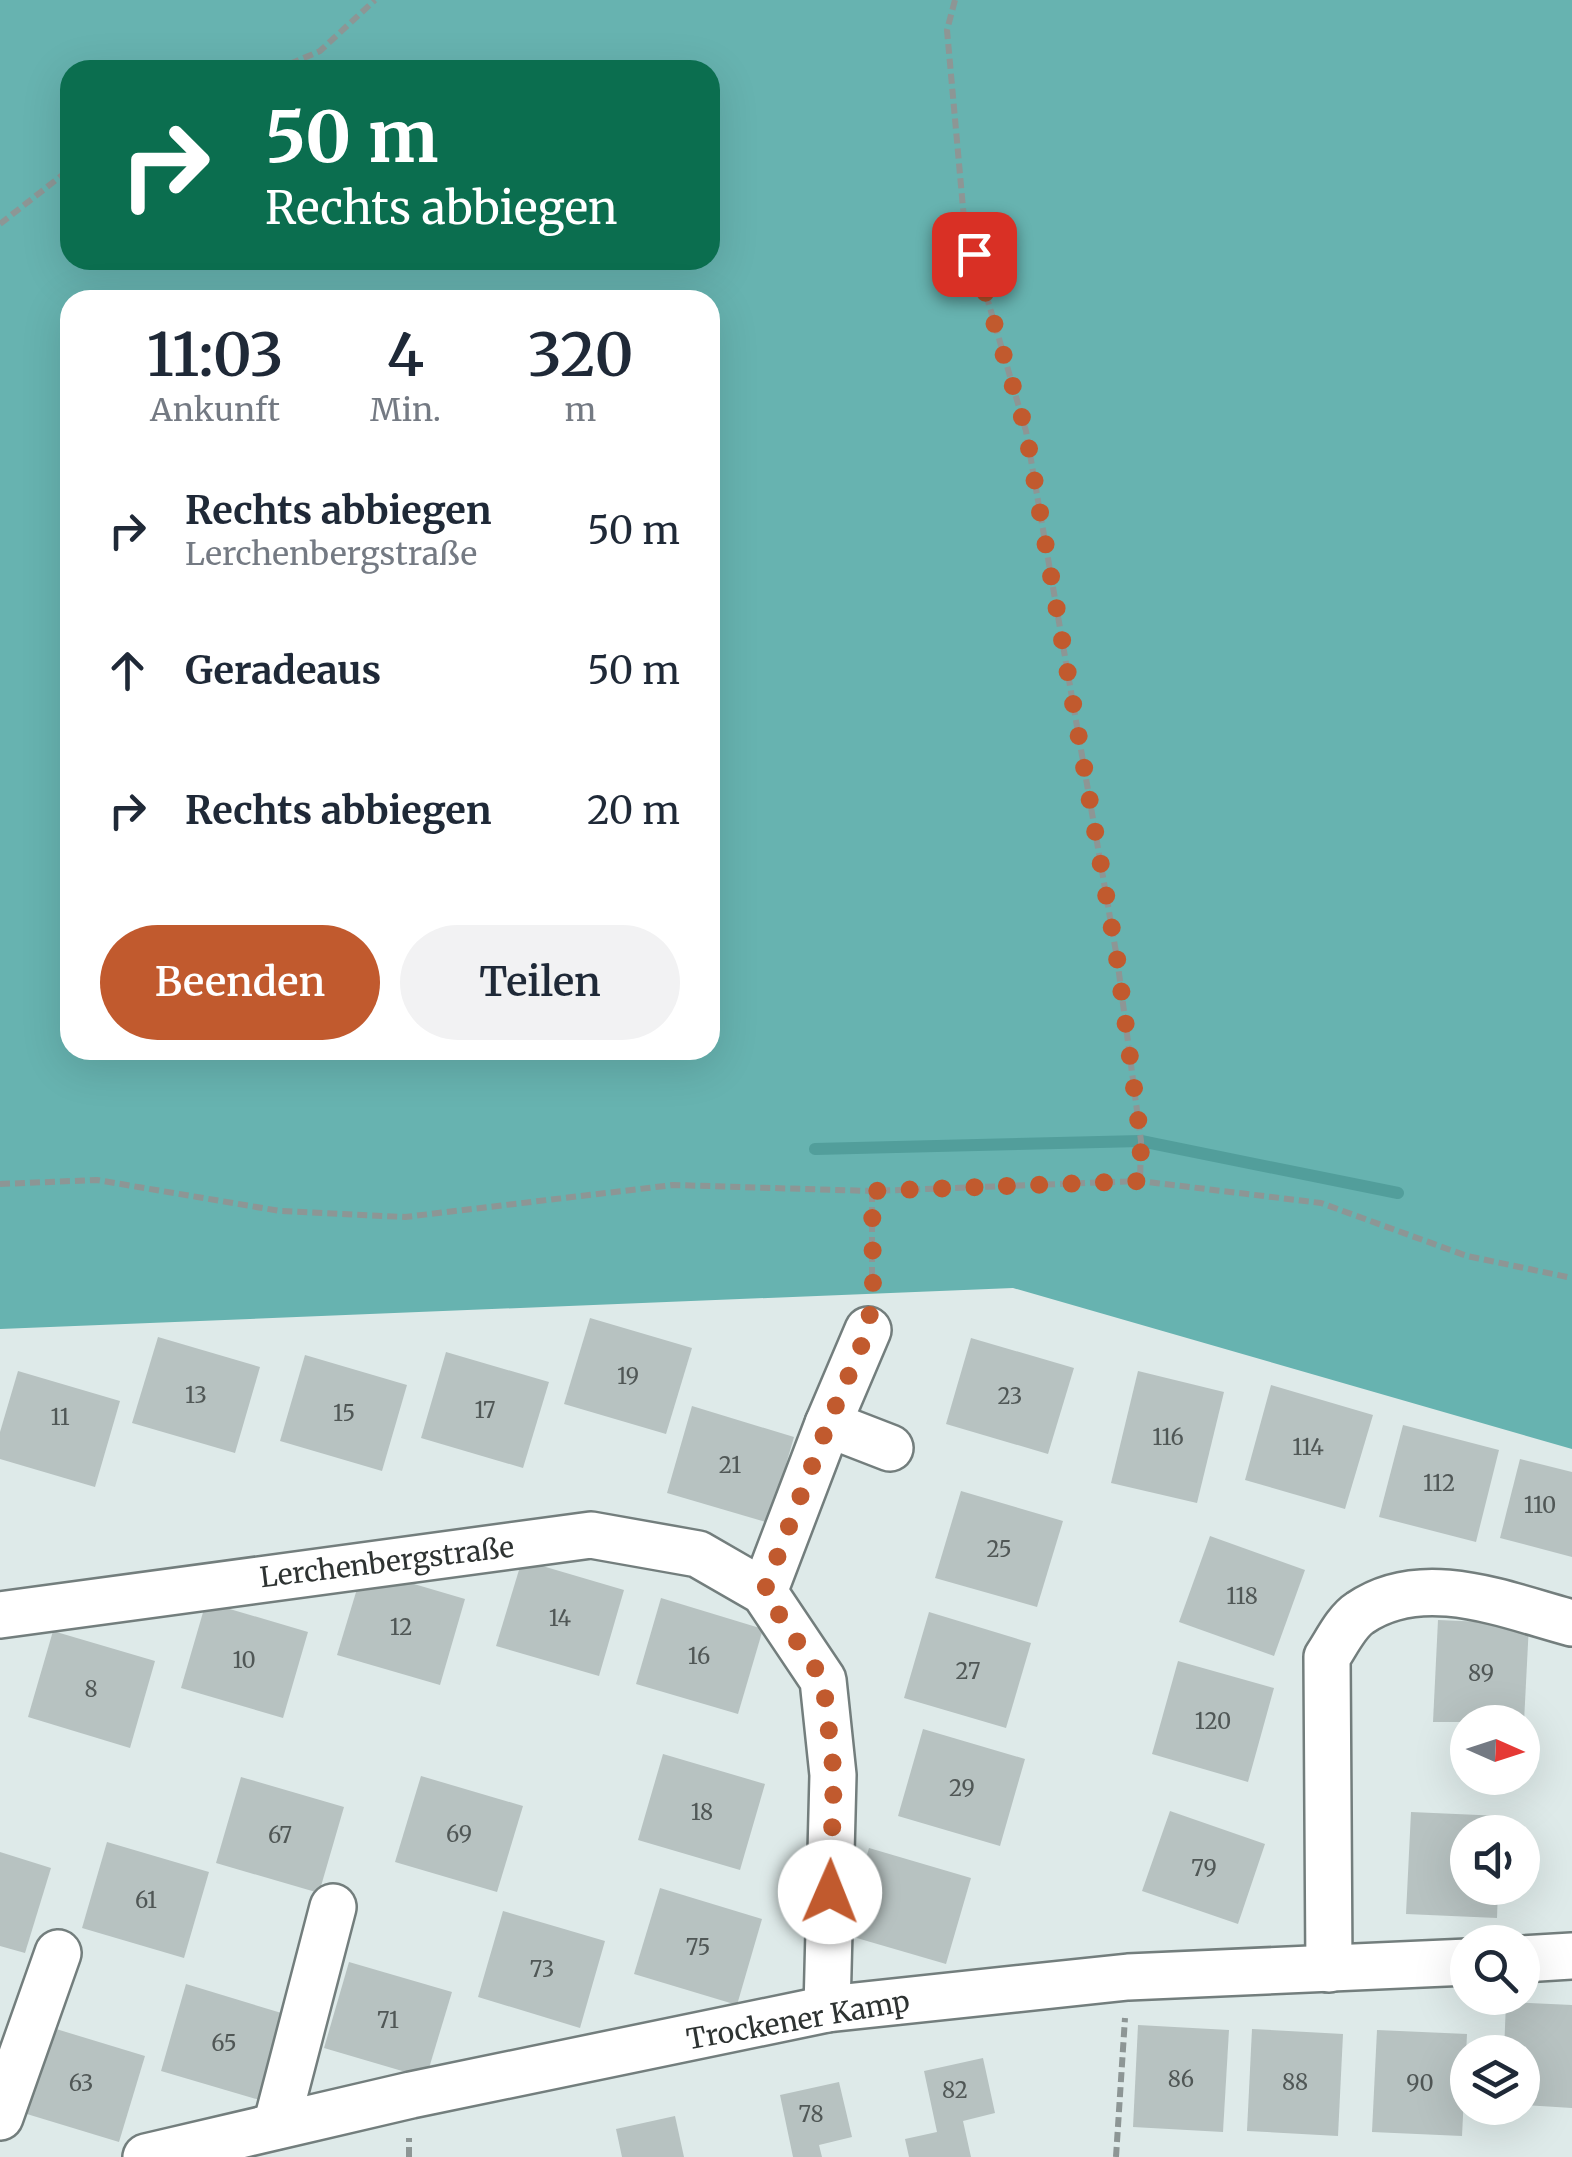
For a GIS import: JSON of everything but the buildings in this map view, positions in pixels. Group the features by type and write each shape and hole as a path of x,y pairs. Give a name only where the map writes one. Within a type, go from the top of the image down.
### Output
{"street":[{"path":"764,1592 868,1330"},
{"path":"828,1424 890,1448"},
{"name":"Lerchenbergstraße","path":"0,1615 591,1535 698,1554 764,1592 823,1680 834,1775 827,2009"},
{"path":"1329,1969 1327,1657 1357,1615 1397,1595 1449,1592 1572,1623"},
{"path":"276,2126 334,1906"},
{"path":"0,2117 58,1954"},
{"path":"1540,1958 1572,1956"},
{"name":"Trockener Kamp","path":"146,2157 827,2009 1128,1977 1450,1963"}],"path":[{"path":"299,60 320,51 376,0"},
{"path":"955,0 946,30 964,219 1026,431 1117,958 1141,1141 1140,1181"},
{"path":"0,224 60,176"},
{"path":"0,1184 97,1180 280,1210 406,1217 673,1185 872,1191 1140,1181 1321,1203 1467,1256 1572,1278"},
{"path":"868,1330 873,1286 872,1191"},
{"path":"1116,2157 1128,1977"}],"shaded area":[{"path":"0,0 1572,0 1572,1449 1013,1288 0,1329"}],"waterway":[{"path":"815,1149 1141,1141 1398,1193"}],"route":[{"path":"830,1892 834,1775 823,1680 764,1592 868,1330 873,1286 872,1191 1140,1181 1141,1141 1117,958 1026,431 974,254"}]}
